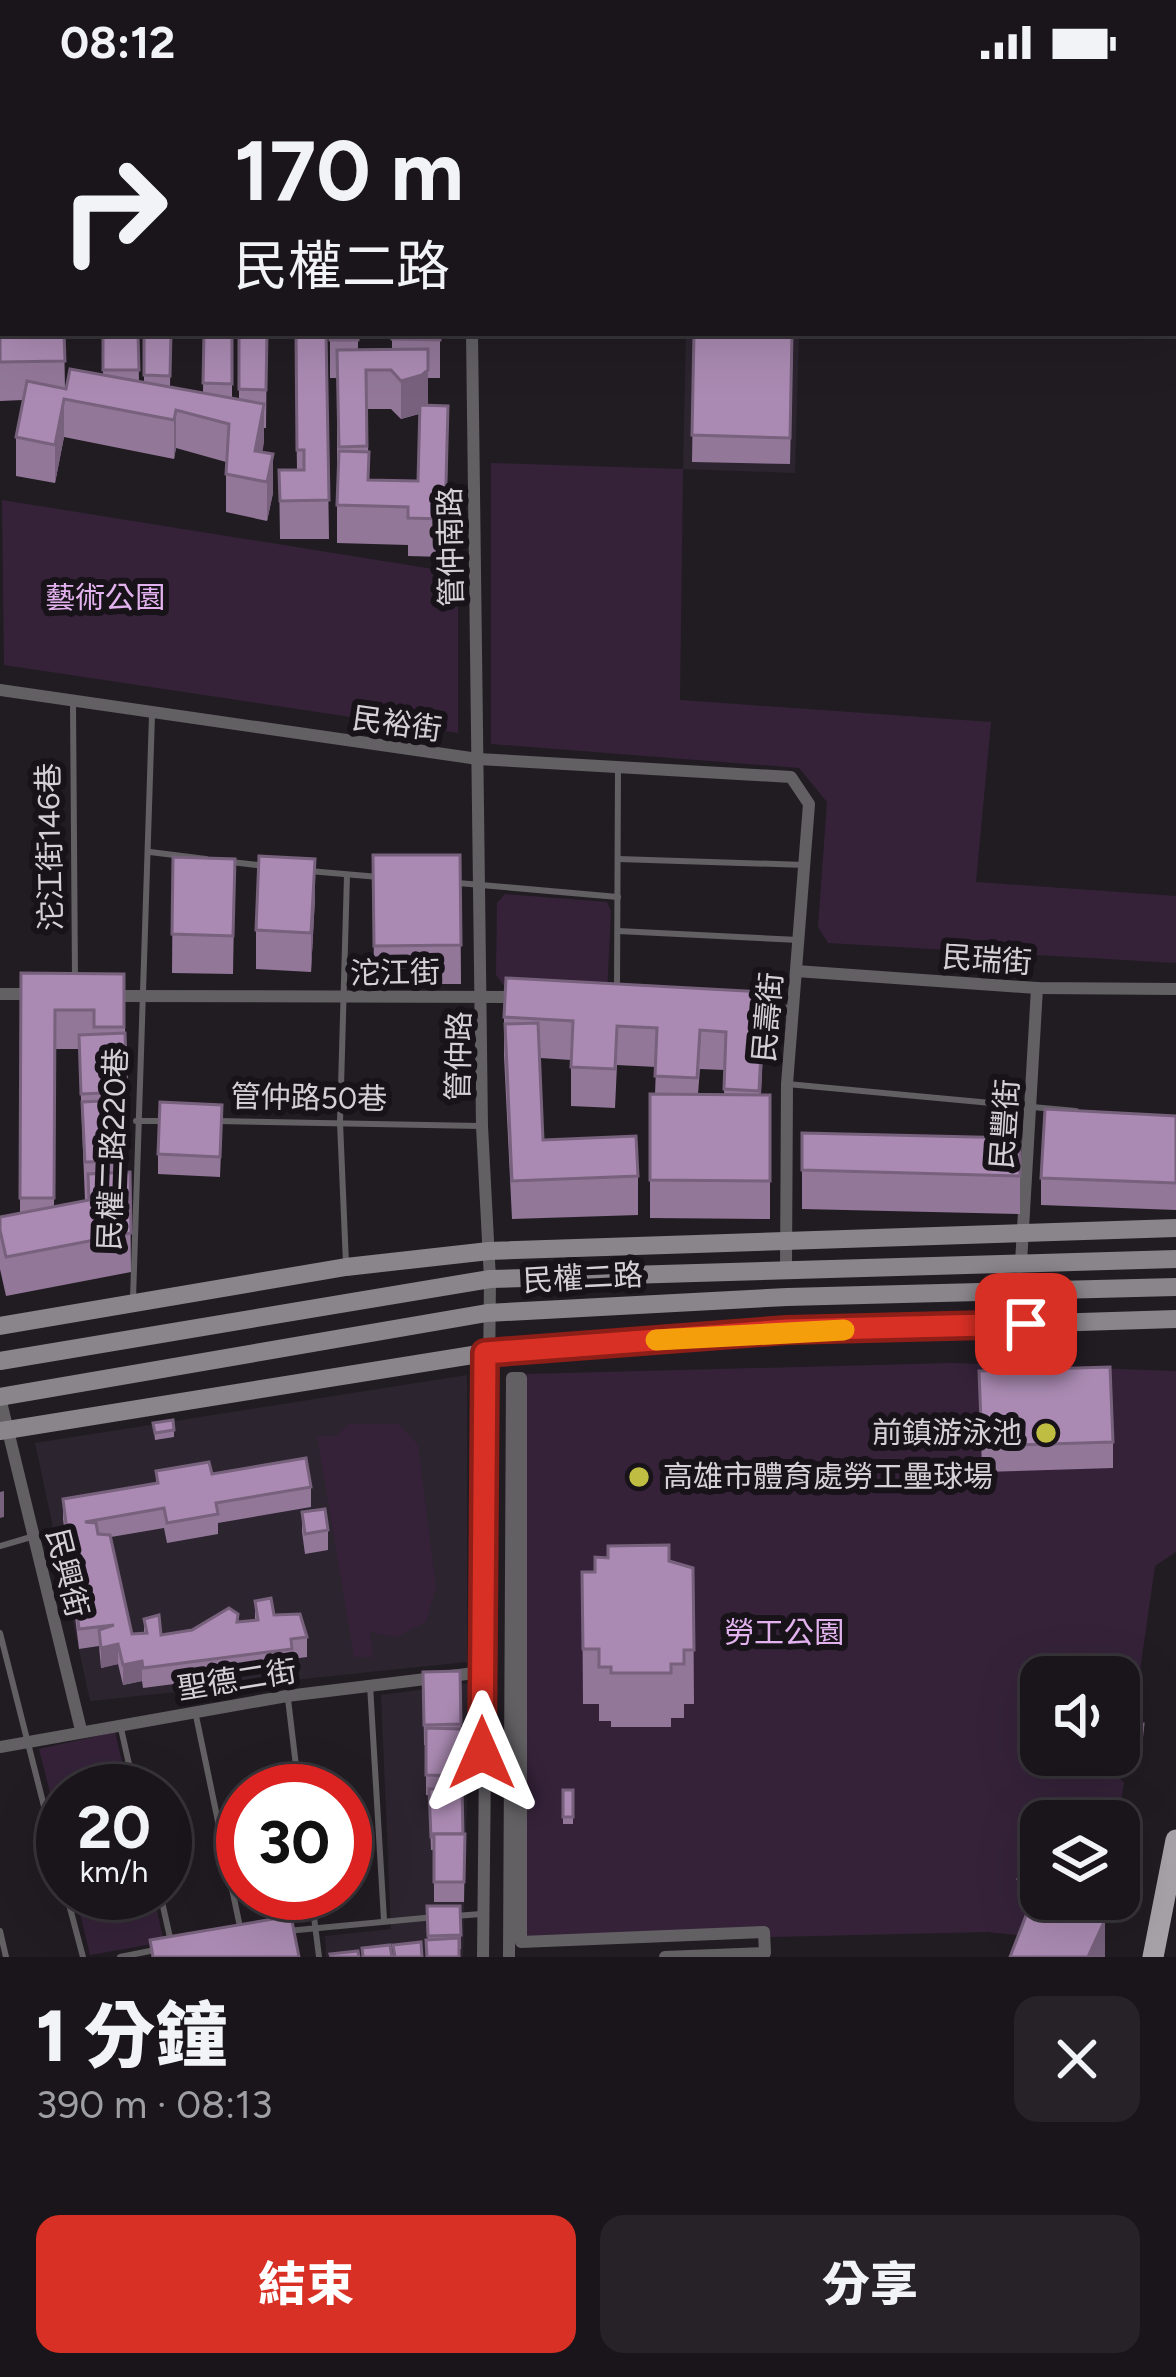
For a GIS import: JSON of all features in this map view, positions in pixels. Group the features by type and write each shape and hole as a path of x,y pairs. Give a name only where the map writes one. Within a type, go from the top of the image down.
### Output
{"main road":[{"name":"民權二路","path":"0,1326 346,1267 489,1250 1176,1228"},
{"name":"民權二路","path":"0,1361 490,1279 1176,1259"},
{"name":"民權二路","path":"0,1397 487,1313 787,1297 1176,1287"},
{"path":"4,1430 485,1353 787,1330 1176,1319"},
{"path":"1153,1957 1176,1840"}],"street":[{"name":"管仲南路","path":"472,336 478,759"},
{"name":"民裕街","path":"0,690 478,759 791,777"},
{"name":"管仲路","path":"478,759 482,1126 490,1279 485,1353 483,1957"},
{"name":"民壽街","path":"785,1267 787,1084 809,804 791,777"},
{"name":"民瑞街","path":"796,970 1037,988 1176,989"},
{"name":"民豐街","path":"1021,1263 1037,988"},
{"path":"0,994 57,994"},
{"name":"沱江街","path":"98,995 528,998"},
{"path":"726,1008 791,1011"},
{"path":"509,1957 512,1378 521,1378 521,1942 764,1932 765,1953 665,1957"},
{"name":"民興街","path":"0,1397 4,1430 80,1730"},
{"name":"聖德二街","path":"0,1747 287,1696 483,1672"}],"lane":[{"name":"沱江街146巷","path":"73,700 76,994"},
{"name":"民權二路220巷","path":"133,1301 152,715"},
{"path":"617,1002 618,767"},
{"path":"150,852 281,868"},
{"path":"618,859 805,865"},
{"path":"303,870 392,878"},
{"path":"346,1267 340,1122 347,875"},
{"path":"436,881 618,897"},
{"path":"618,931 799,940"},
{"path":"787,1084 1030,1104 1093,1114"},
{"path":"136,1121 181,1121"},
{"name":"管仲路50巷","path":"204,1121 482,1126"},
{"path":"786,1162 810,1162"},
{"path":"0,1546 34,1536"},
{"path":"0,1633 36,1778"},
{"path":"370,1685 384,1920"},
{"path":"287,1696 296,1764"},
{"path":"195,1711 242,1936"},
{"path":"119,1723 129,1764"},
{"path":"279,1932 481,1914"},
{"path":"73,1920 83,1957"},
{"path":"121,1957 172,1946 166,1920"},
{"path":"315,1920 319,1957"},
{"path":"0,1931 6,1957"}],"shaded area":[{"path":"686,336 799,336 795,473 683,469"},
{"path":"467,1375 467,1662 90,1701 35,1443"},
{"path":"470,1683 463,1957 326,1957 325,1936 391,1929 381,1695"}],"green space":[{"path":"491,463 683,469 680,700 991,722 976,882 1176,896 1176,963 828,943 818,927 827,802 799,768 491,744"},
{"name":"藝術公園","path":"2,500 458,573 458,733 4,665"},
{"path":"505,894 607,902 611,911 607,995 504,986 496,975 497,903"},
{"name":"勞工公園","path":"952,1363 1176,1371 1176,1552 1155,1566 1140,1670 1140,1656 1020,1656 1020,1776 1118,1776 1124,1783 1121,1800 1020,1800 1020,1920 1104,1920 1101,1944 987,1932 515,1943 527,1374"},
{"path":"348,1424 399,1424 418,1445 436,1587 426,1622 396,1637 370,1632 373,1657 354,1657 317,1436 337,1436"},
{"path":"115,1732 123,1764 43,1764 39,1749"},
{"path":"82,1920 159,1920 164,1942 90,1955"}],"building":[{"path":"0,336 64,336 65,361 0,362"},
{"path":"103,336 138,336 139,370 103,370"},
{"path":"144,336 171,336 170,376 144,375"},
{"path":"204,336 232,336 232,384 203,383"},
{"path":"239,336 267,336 266,390 239,389"},
{"path":"296,336 326,336 329,500 280,501 279,470 304,470 304,450 297,450"},
{"path":"330,336 358,336 358,340 330,340"},
{"path":"392,336 440,336 440,340"},
{"path":"694,336 792,336 790,438 692,435"},
{"path":"428,349 428,370 422,375 401,381 391,370 366,370 367,446 339,447 337,350"},
{"path":"70,369 264,404 255,451 273,454 267,482 226,474 229,424 176,410 174,420 64,399 55,445 16,437 27,381 66,389"},
{"path":"420,405 448,406 445,519 408,518 408,507 337,505 339,451 369,452 368,480 418,481"},
{"path":"373,855 460,855 461,945 374,946"},
{"path":"259,856 315,859 311,933 256,930"},
{"path":"173,857 235,859 233,936 172,934"},
{"path":"21,973 124,974 124,1027 94,1027 94,1010 55,1010 54,1198 20,1198"},
{"path":"506,978 764,992 759,1091 724,1089 726,1032 700,1030 697,1078 655,1076 657,1028 617,1026 615,1069 571,1067 573,1021 504,1017"},
{"path":"538,1023 543,1140 636,1136 638,1176 512,1181 505,1024"},
{"path":"125,1033 127,1092 81,1094 79,1035"},
{"path":"650,1094 770,1095 770,1181 650,1180"},
{"path":"123,1100 125,1161 85,1162 82,1102"},
{"path":"160,1102 222,1105 220,1157 158,1154"},
{"path":"1045,1109 1176,1116 1176,1183 1041,1178"},
{"path":"802,1133 1020,1138 1020,1176 802,1170"},
{"path":"130,1172 131,1233 6,1257 0,1217 89,1200 88,1174"},
{"name":"前鎮游泳池","path":"1110,1367 1113,1442 982,1446 979,1371"},
{"path":"173,1420 174,1430 155,1433 153,1423"},
{"path":"306,1458 311,1487 216,1503 218,1514 167,1523 164,1508 85,1522 96,1523 98,1534 110,1535 132,1634 147,1633 144,1619 159,1615 161,1635 192,1630 229,1608 238,1614 237,1622 258,1620 255,1601 271,1598 274,1615 300,1614 307,1637 291,1639 292,1649 143,1668 142,1661 123,1665 118,1644 101,1648 99,1630 114,1625 79,1629 63,1499 158,1483 156,1471 209,1462 212,1474"},
{"path":"325,1509 328,1530 305,1534 302,1512"},
{"path":"669,1545 669,1561 693,1568 694,1650 684,1650 684,1664 671,1664 671,1673 611,1673 611,1667 599,1667 599,1649 583,1649 582,1572 595,1572 595,1557 608,1558 608,1546"},
{"path":"460,1671 461,1724 424,1725 423,1672"},
{"path":"426,1728 461,1729 460,1776 426,1775"},
{"path":"429,1789 462,1789 463,1834 431,1837"},
{"path":"563,1790 573,1790 573,1817 563,1817"},
{"path":"434,1834 465,1834 464,1882 434,1882"},
{"path":"427,1906 460,1906 461,1935 428,1936"},
{"path":"292,1920 299,1957 153,1957 150,1940"},
{"path":"1024,1920 1105,1920 1088,1957 1010,1957"},
{"path":"459,1938 459,1957 427,1957 426,1940"},
{"path":"421,1942 422,1957 395,1957 393,1945"},
{"path":"390,1945 392,1957 363,1957 362,1948"},
{"path":"358,1951 359,1957 330,1954"}],"slow traffic":[{"path":"656,1340 844,1330"}],"place":[{"name":"前鎮游泳池","path":"1046,1433"},
{"name":"高雄市體育處勞工壘球場","path":"639,1477"}],"route":[{"path":"482,1753 485,1353 787,1330 1026,1324"}]}
